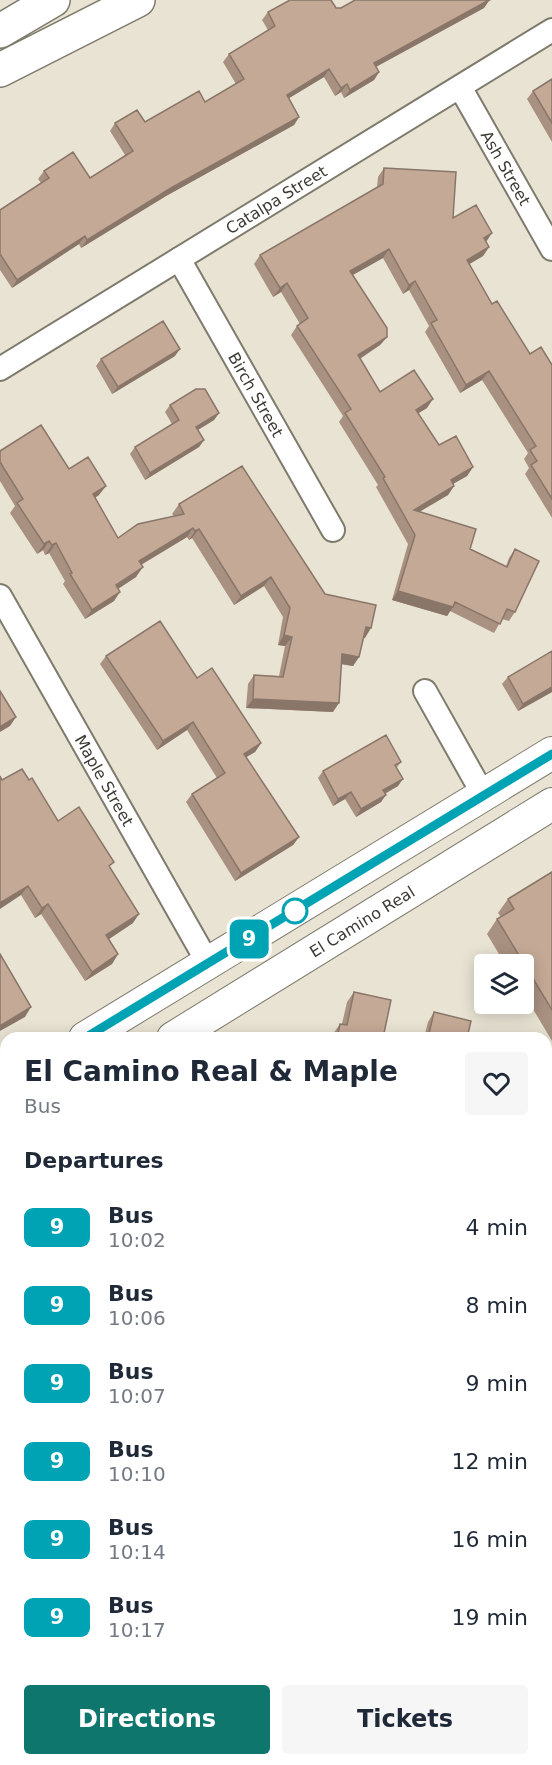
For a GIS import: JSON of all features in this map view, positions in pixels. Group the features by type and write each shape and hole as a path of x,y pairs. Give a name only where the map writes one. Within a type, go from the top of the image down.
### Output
{"highway":[{"path":"0,31 53,0"},
{"path":"0,70 138,0"}],"main road":[{"path":"95,1032 552,753"},
{"name":"El Camino Real","path":"183,1032 552,804"}],"street":[{"name":"Catalpa Street","path":"0,369 552,30"},
{"name":"Ash Street","path":"460,87 552,249"},
{"name":"Birch Street","path":"179,259 333,530"},
{"name":"Maple Street","path":"0,596 208,963"},
{"path":"425,691 484,796"}],"building":[{"path":"290,0 331,0 336,8 341,8 355,0 489,0 374,63 379,72 350,90 347,84 341,88 329,69 287,95 299,117 171,188 87,240 85,236 17,280 0,254 0,210 49,178 44,171 73,152 90,178 133,151 115,123 137,110 145,122 199,91 205,102 244,79 229,54 275,26 268,12"},
{"path":"552,79 552,123 533,91"},
{"path":"384,168 456,172 453,218 476,205 492,233 484,238 489,247 467,260 492,304 497,301 530,354 541,347 552,365 552,499 531,465 537,461 530,450 536,446 489,371 466,385 431,323 437,320 415,281 409,285 389,249 350,271 387,328 387,337 358,355 380,392 414,370 433,399 416,410 439,445 456,436 473,467 451,480 454,486 414,510 476,529 470,549 507,567 515,549 539,561 515,612 507,609 500,624 455,602 453,607 398,591 415,535 383,478 385,477 345,413 351,409 297,326 308,318 287,283 280,288 260,255 383,184"},
{"path":"163,321 180,349 118,387 101,359"},
{"path":"196,389 205,389 219,413 196,427 204,440 150,473 135,447 179,420 170,405"},
{"path":"41,425 69,469 88,457 106,486 93,494 118,538 138,524 184,514 179,504 242,466 325,594 376,605 371,628 366,627 359,657 342,654 339,703 253,699 254,675 283,677 292,637 284,635 290,608 271,577 241,596 199,529 195,531 193,528 139,561 143,567 116,585 120,592 92,610 70,574 72,573 56,543 52,545 49,541 44,544 17,503 23,499 0,462 0,451"},
{"path":"160,621 197,678 212,668 261,743 244,754 299,837 241,873 192,794 225,773 193,722 163,741 106,656"},
{"path":"552,651 552,687 523,704 508,677"},
{"path":"0,691 16,717 0,727"},
{"path":"386,735 401,762 395,765 403,779 383,790 386,795 361,809 351,792 338,799 323,771"},
{"path":"22,769 29,780 32,778 58,821 79,807 114,862 109,866 139,914 106,935 118,954 92,972 48,904 42,908 28,886 0,903 0,776 2,780"},
{"path":"552,872 552,1010 534,980 534,954 518,954 497,919 514,909 508,899"},
{"path":"0,954 31,1007 0,1026"},
{"path":"354,992 391,1000 384,1032 338,1032 340,1024 347,1025"},
{"path":"434,1012 471,1021 468,1032 429,1032"}],"bus line":[{"name":"9","path":"95,1032 552,754"}]}
